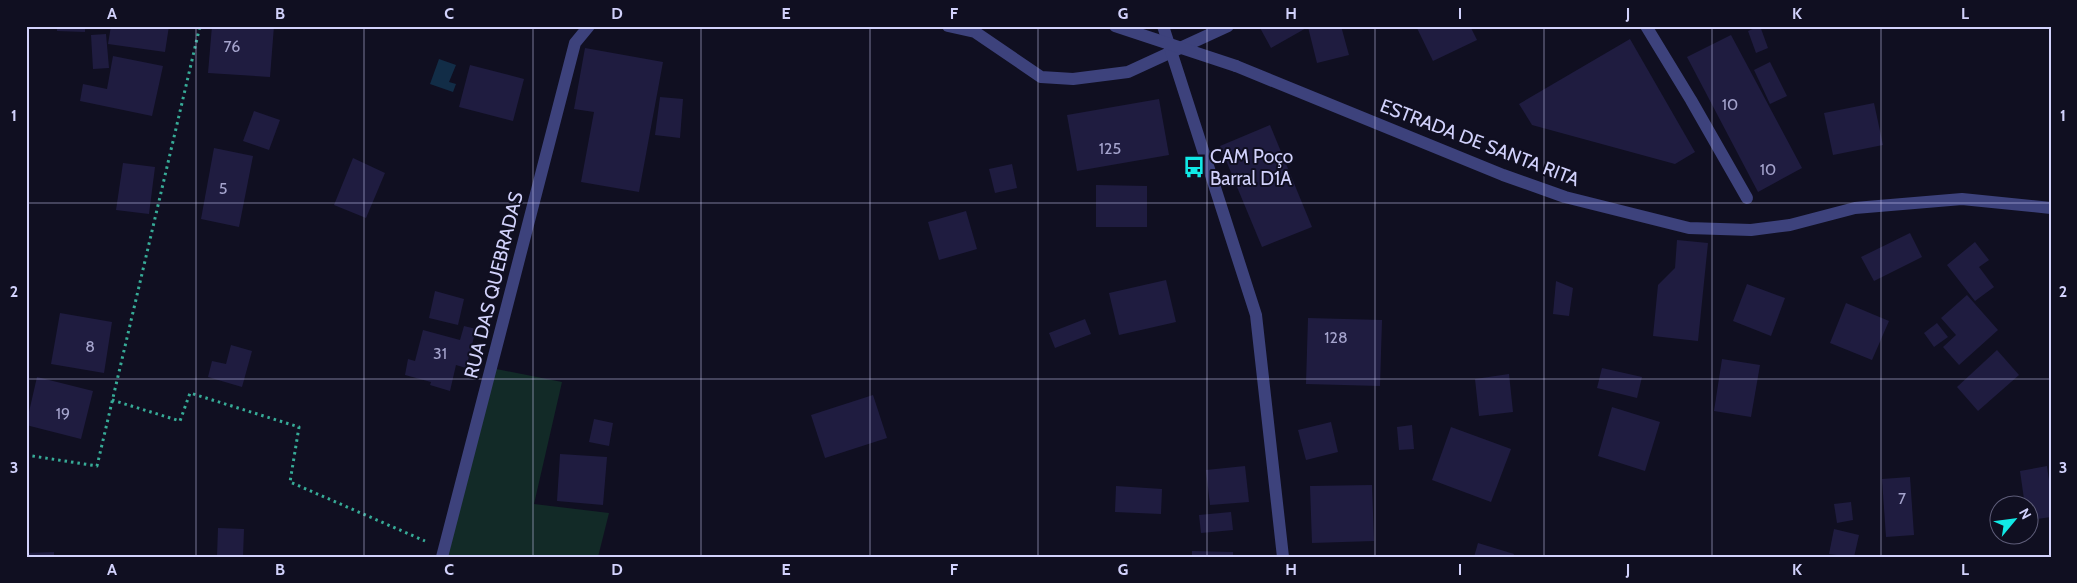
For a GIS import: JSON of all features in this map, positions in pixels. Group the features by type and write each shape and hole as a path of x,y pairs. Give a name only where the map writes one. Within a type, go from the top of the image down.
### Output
{"street":[{"name":"RUA DAS QUEBRADAS","path":"443,553 575,43 589,26"},
{"path":"948,26 975,32 1041,77 1073,79 1128,72 1228,26"},
{"name":"ESTRADA DE SANTA RITA","path":"1115,26 1236,66 1503,175 1565,197 1689,228 1750,230 1790,225 1855,208 1962,198 2051,208"},
{"path":"1163,26 1256,315 1283,557"},
{"path":"1646,26 1747,198"}],"path":[{"path":"26,455 97,466 200,26"},
{"path":"112,400 180,421 190,393 299,427 290,482 443,553"}],"green space":[{"path":"491,368 562,382 534,504 609,513 598,557 442,557"}],"water":[{"path":"439,59 456,65 449,82 456,84 453,92 430,84"}],"building":[{"path":"57,26 85,26 85,32 57,31"},
{"path":"111,26 169,26 165,52 108,44"},
{"path":"212,26 274,26 270,77 208,73"},
{"path":"1259,26 1341,26 1349,55 1317,63 1308,27 1271,48"},
{"path":"1416,26 1470,26 1477,40 1433,61"},
{"path":"1760,26 1768,48 1756,53 1748,31"},
{"path":"106,34 109,68 93,69 91,35"},
{"path":"1731,35 1802,168 1758,192 1687,57"},
{"path":"1630,39 1695,152 1675,164 1532,125 1519,104"},
{"path":"585,48 663,62 639,192 581,182 594,112 574,109"},
{"path":"113,56 163,66 152,116 80,101 83,84 107,89"},
{"path":"1770,62 1787,96 1770,104 1754,70"},
{"path":"470,65 524,79 513,121 459,107"},
{"path":"660,97 683,99 680,138 655,135"},
{"path":"1159,99 1169,155 1077,171 1067,115"},
{"path":"1874,103 1883,145 1833,155 1824,113"},
{"path":"254,111 280,120 269,150 243,141"},
{"path":"1270,125 1312,227 1262,247 1220,146"},
{"path":"214,148 253,156 239,227 201,219"},
{"path":"353,158 385,173 366,218 334,205"},
{"path":"123,163 155,167 149,214 116,210"},
{"path":"1012,164 1017,188 995,193 989,169"},
{"path":"1096,185 1147,186 1147,227 1096,227"},
{"path":"966,211 977,249 939,260 928,222"},
{"path":"1910,233 1922,257 1874,281 1861,257"},
{"path":"1677,240 1708,243 1698,341 1653,336 1658,285 1675,268"},
{"path":"1975,242 1989,260 1979,267 1994,287 1975,301 1947,265"},
{"path":"1166,280 1176,322 1119,335 1109,293"},
{"path":"1556,281 1573,288 1569,316 1553,314"},
{"path":"1747,284 1785,298 1771,336 1733,321"},
{"path":"435,291 464,299 458,325 429,318"},
{"path":"1967,295 1998,330 1959,365 1943,347 1956,335 1941,318"},
{"path":"1846,303 1889,321 1872,360 1830,343"},
{"path":"60,313 112,322 104,373 51,364"},
{"path":"1308,318 1382,320 1380,386 1306,384"},
{"path":"1085,319 1091,334 1055,348 1049,333"},
{"path":"1937,323 1948,337 1934,347 1924,333"},
{"path":"464,326 476,329 466,368 456,365 450,391 430,385 431,382 405,375 408,359 415,361 423,330 460,340"},
{"path":"231,345 252,351 242,387 208,377 212,361 226,364"},
{"path":"1997,350 2019,375 1978,411 1957,387"},
{"path":"1722,359 1760,365 1751,417 1714,411"},
{"path":"1602,368 1642,377 1637,398 1597,388"},
{"path":"1509,374 1513,412 1479,416 1475,379"},
{"path":"37,377 93,391 81,439 26,425"},
{"path":"873,395 887,438 825,458 811,415"},
{"path":"1612,407 1660,422 1645,471 1598,456"},
{"path":"594,419 613,423 609,446 589,442"},
{"path":"1331,422 1338,452 1306,460 1298,430"},
{"path":"1412,425 1414,449 1399,450 1397,427"},
{"path":"1451,427 1511,449 1491,502 1432,480"},
{"path":"560,454 607,457 603,505 557,501"},
{"path":"1245,466 1249,502 1210,505 1206,470"},
{"path":"2047,466 2051,495 2051,517 2040,519 2040,496 2024,496 2020,471"},
{"path":"1910,477 1914,535 1886,537 1882,479"},
{"path":"1372,485 1374,541 1312,543 1310,486"},
{"path":"1116,486 1162,489 1161,514 1115,512"},
{"path":"1851,502 1853,520 1837,523 1834,504"},
{"path":"1231,512 1233,530 1201,533 1199,515"},
{"path":"218,528 244,529 243,557 217,557"},
{"path":"1834,529 1859,535 1854,557 1829,554"},
{"path":"1478,543 1514,554 1513,557 1474,557"},
{"path":"1192,551 1233,552 1233,557 1192,557"},
{"path":"54,552 54,557 26,557 26,553"}],"place":[{"name":"CAM Poço Barral D1A","path":"1194,167"}]}
